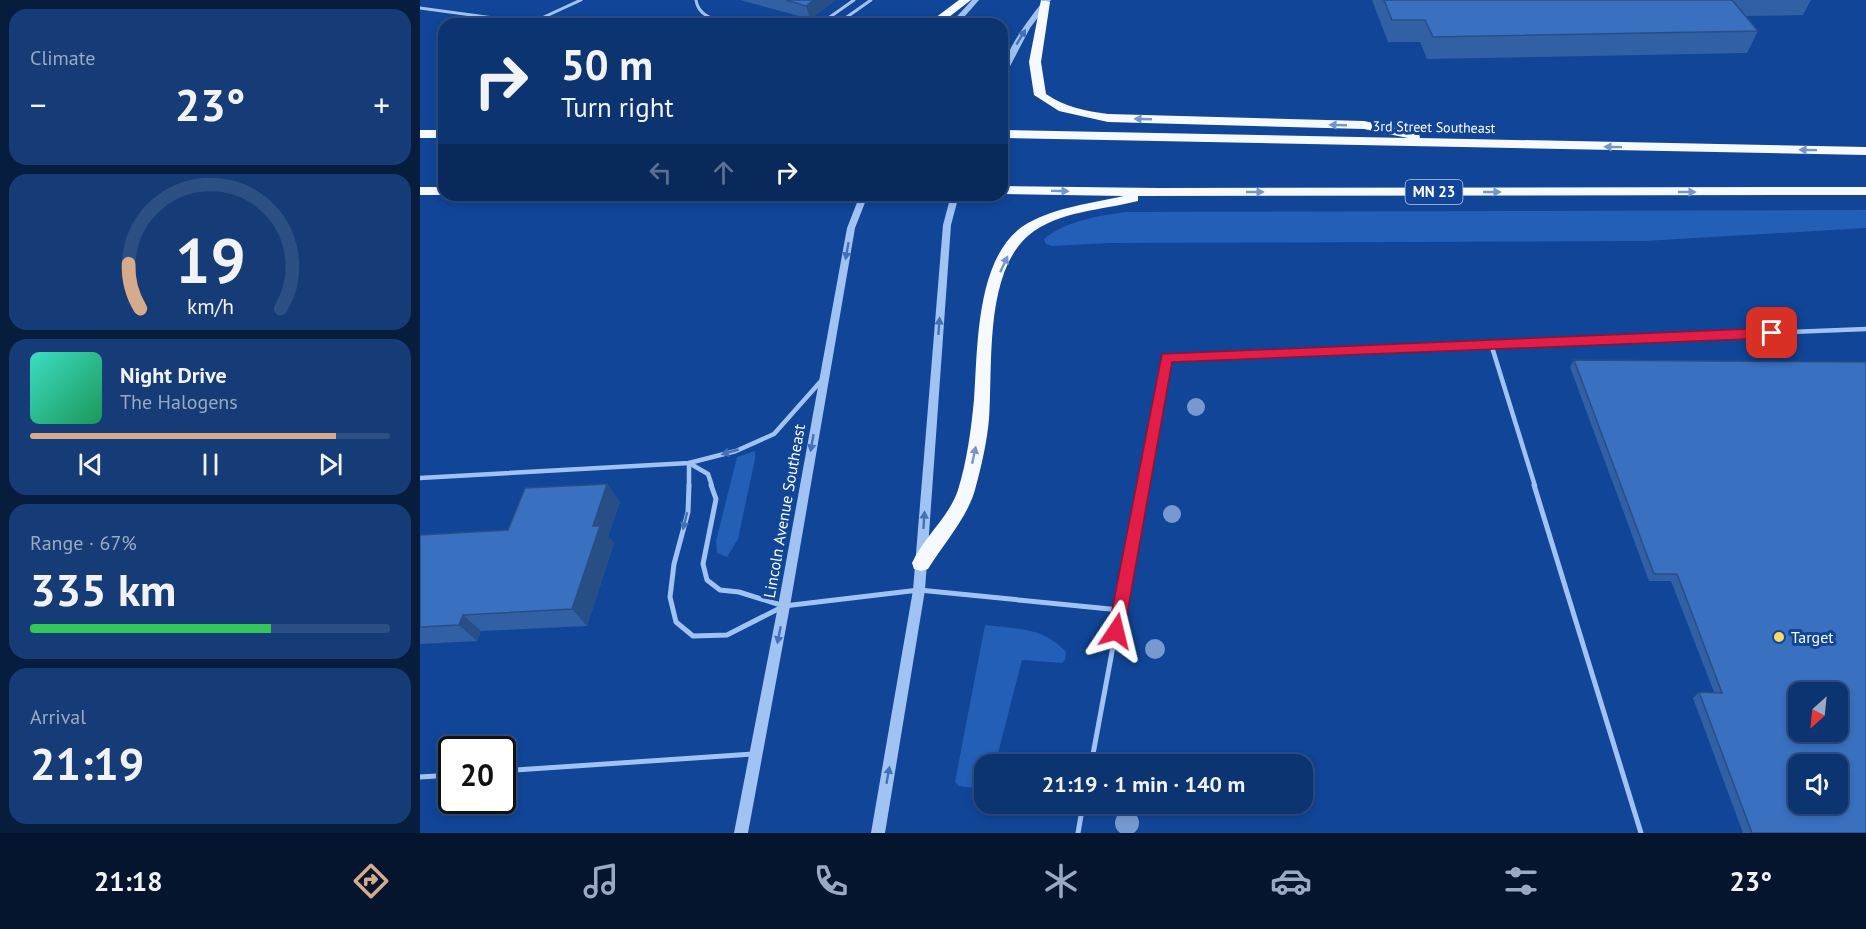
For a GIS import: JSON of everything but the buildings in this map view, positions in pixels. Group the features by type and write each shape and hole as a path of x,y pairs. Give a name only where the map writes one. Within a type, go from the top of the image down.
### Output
{"highway":[{"path":"941,18 966,0"},
{"path":"1046,1 1035,62 1040,95 1050,103 1068,111 1108,118 1364,125 1457,144"},
{"path":"420,135 438,134"},
{"name":"3rd Street Southeast","path":"1008,134 1866,151"},
{"name":"MN 23","path":"1008,190 1866,191"},
{"path":"420,191 438,191"},
{"path":"921,563 966,493 980,423 983,349 990,301 1004,261 1022,234 1045,219 1158,192"}],"street":[{"path":"960,18 976,0"},
{"path":"1008,63 1027,27 1046,1"},
{"name":"Lincoln Avenue Southeast","path":"741,833 851,228 862,201"},
{"path":"878,833 919,590 947,225 953,201"}],"lane":[{"path":"542,18 581,0"},
{"path":"696,0 696,4 705,15 714,18"},
{"path":"828,18 854,0"},
{"path":"846,18 871,0"},
{"path":"420,8 494,18"},
{"path":"1093,754 1166,357 1866,329"},
{"path":"1491,344 1641,833"},
{"path":"420,478 689,463 736,451 774,434 823,379"},
{"path":"689,463 688,512 674,564 670,597 676,622 693,636 727,635 784,606 919,590 1120,610"},
{"path":"689,463 708,474 716,499 703,564 708,580 720,590 739,592 784,606"},
{"path":"516,770 755,753"},
{"path":"420,777 438,776"},
{"path":"1078,833 1081,814"}],"shaded area":[{"path":"1866,210 1866,228 1645,241 1110,243 1052,246 1046,244 1044,239 1073,223 1128,212"},
{"path":"755,451 738,539 727,557 717,553 716,541 737,457"},
{"path":"985,625 1029,631 1057,644 1066,652 1062,663 1022,660 998,754 974,754 974,788 959,786 955,782"}],"place":[{"name":"Target","path":"1779,637"}],"route":[{"path":"1116,631 1166,357 1772,333"}]}
